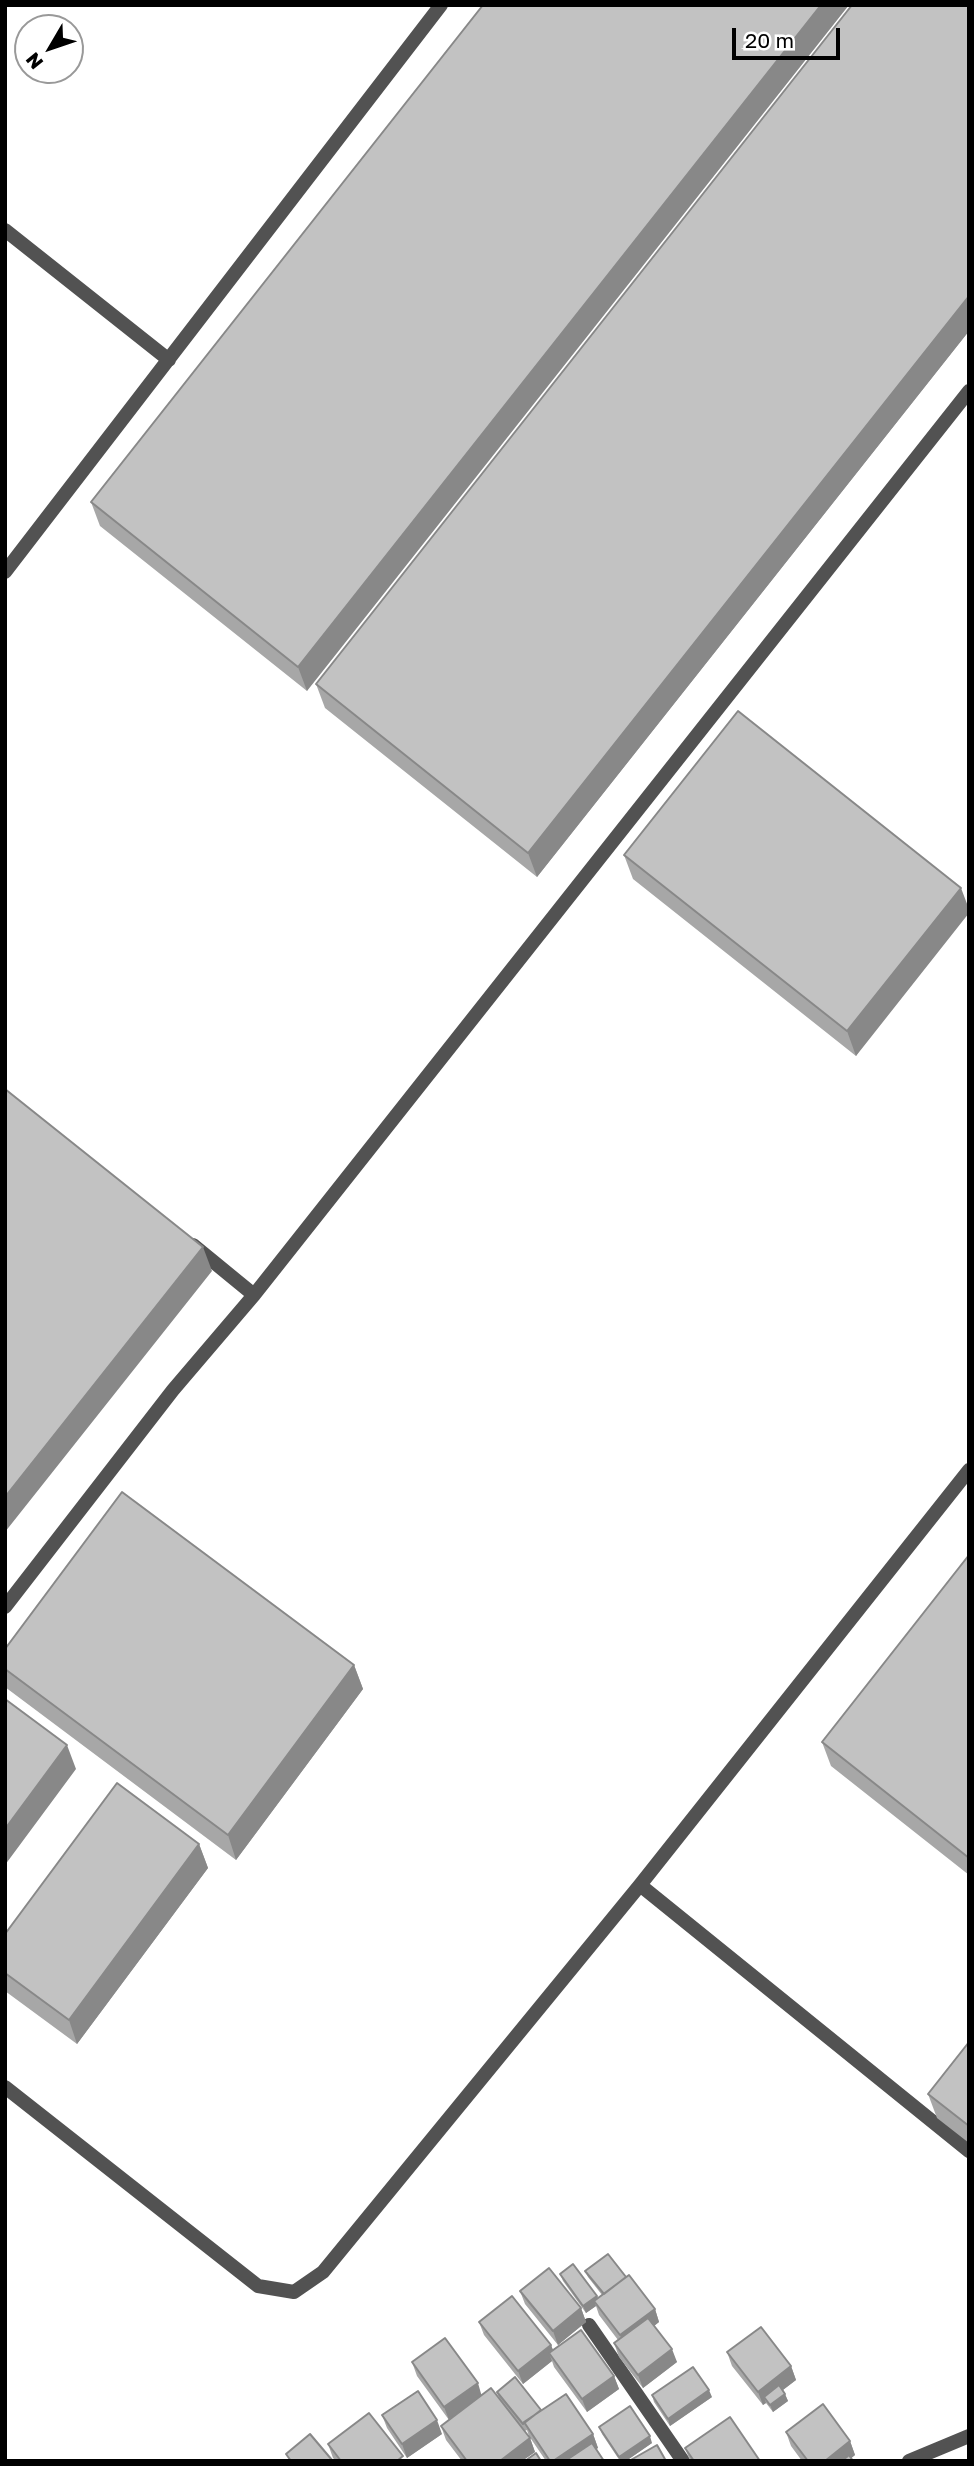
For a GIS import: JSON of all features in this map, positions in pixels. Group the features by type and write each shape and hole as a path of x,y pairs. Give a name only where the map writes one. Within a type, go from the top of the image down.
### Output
{"street":[{"path":"5,572 441,5"},
{"path":"5,230 169,360"},
{"path":"5,1607 173,1390 254,1295 969,391"},
{"path":"178,1234 254,1295"},
{"path":"5,2087 258,2286 294,2292 323,2272 640,1885 969,1470"},
{"path":"640,1885 969,2151"},
{"path":"589,2325 683,2461"},
{"path":"909,2461 969,2436"}],"building":[{"path":"483,5 821,5 298,667 91,502"},
{"path":"852,5 969,5 969,296 528,853 316,684"},
{"path":"738,711 961,888 847,1031 624,855"},
{"path":"5,1089 203,1247 5,1497"},
{"path":"122,1492 354,1665 228,1835 5,1669 5,1649"},
{"path":"969,1555 969,1858 822,1742"},
{"path":"5,1699 67,1745 5,1829"},
{"path":"117,1783 199,1844 69,2020 5,1973 5,1934"},
{"path":"969,2042 969,2126 928,2094"},
{"path":"608,2254 626,2277 604,2294 585,2271"},
{"path":"573,2264 597,2296 583,2306 560,2274"},
{"path":"549,2268 581,2308 553,2331 520,2291"},
{"path":"629,2275 655,2309 620,2335 594,2301"},
{"path":"512,2296 551,2345 518,2371 479,2322"},
{"path":"648,2318 672,2349 638,2375 614,2343"},
{"path":"761,2327 791,2366 758,2392 727,2352"},
{"path":"581,2330 614,2376 582,2399 549,2353"},
{"path":"445,2338 478,2383 444,2407 412,2362"},
{"path":"693,2367 709,2390 668,2419 652,2395"},
{"path":"515,2377 541,2410 523,2424 497,2392"},
{"path":"779,2385 785,2394 770,2405 764,2397"},
{"path":"491,2388 530,2438 500,2461 467,2461 441,2426"},
{"path":"418,2391 437,2420 402,2444 382,2415"},
{"path":"566,2394 593,2434 550,2461 524,2422"},
{"path":"823,2404 850,2441 825,2461 808,2461 786,2432"},
{"path":"630,2406 650,2436 619,2457 599,2427"},
{"path":"369,2413 403,2456 397,2461 341,2461 328,2444"},
{"path":"730,2417 760,2461 694,2461 685,2448"},
{"path":"310,2434 332,2461 291,2461 286,2454"},
{"path":"592,2443 604,2461 565,2461"},
{"path":"657,2445 666,2461 629,2461"},
{"path":"536,2453 541,2461 525,2461"},
{"path":"849,2455 853,2461 842,2461"}]}
